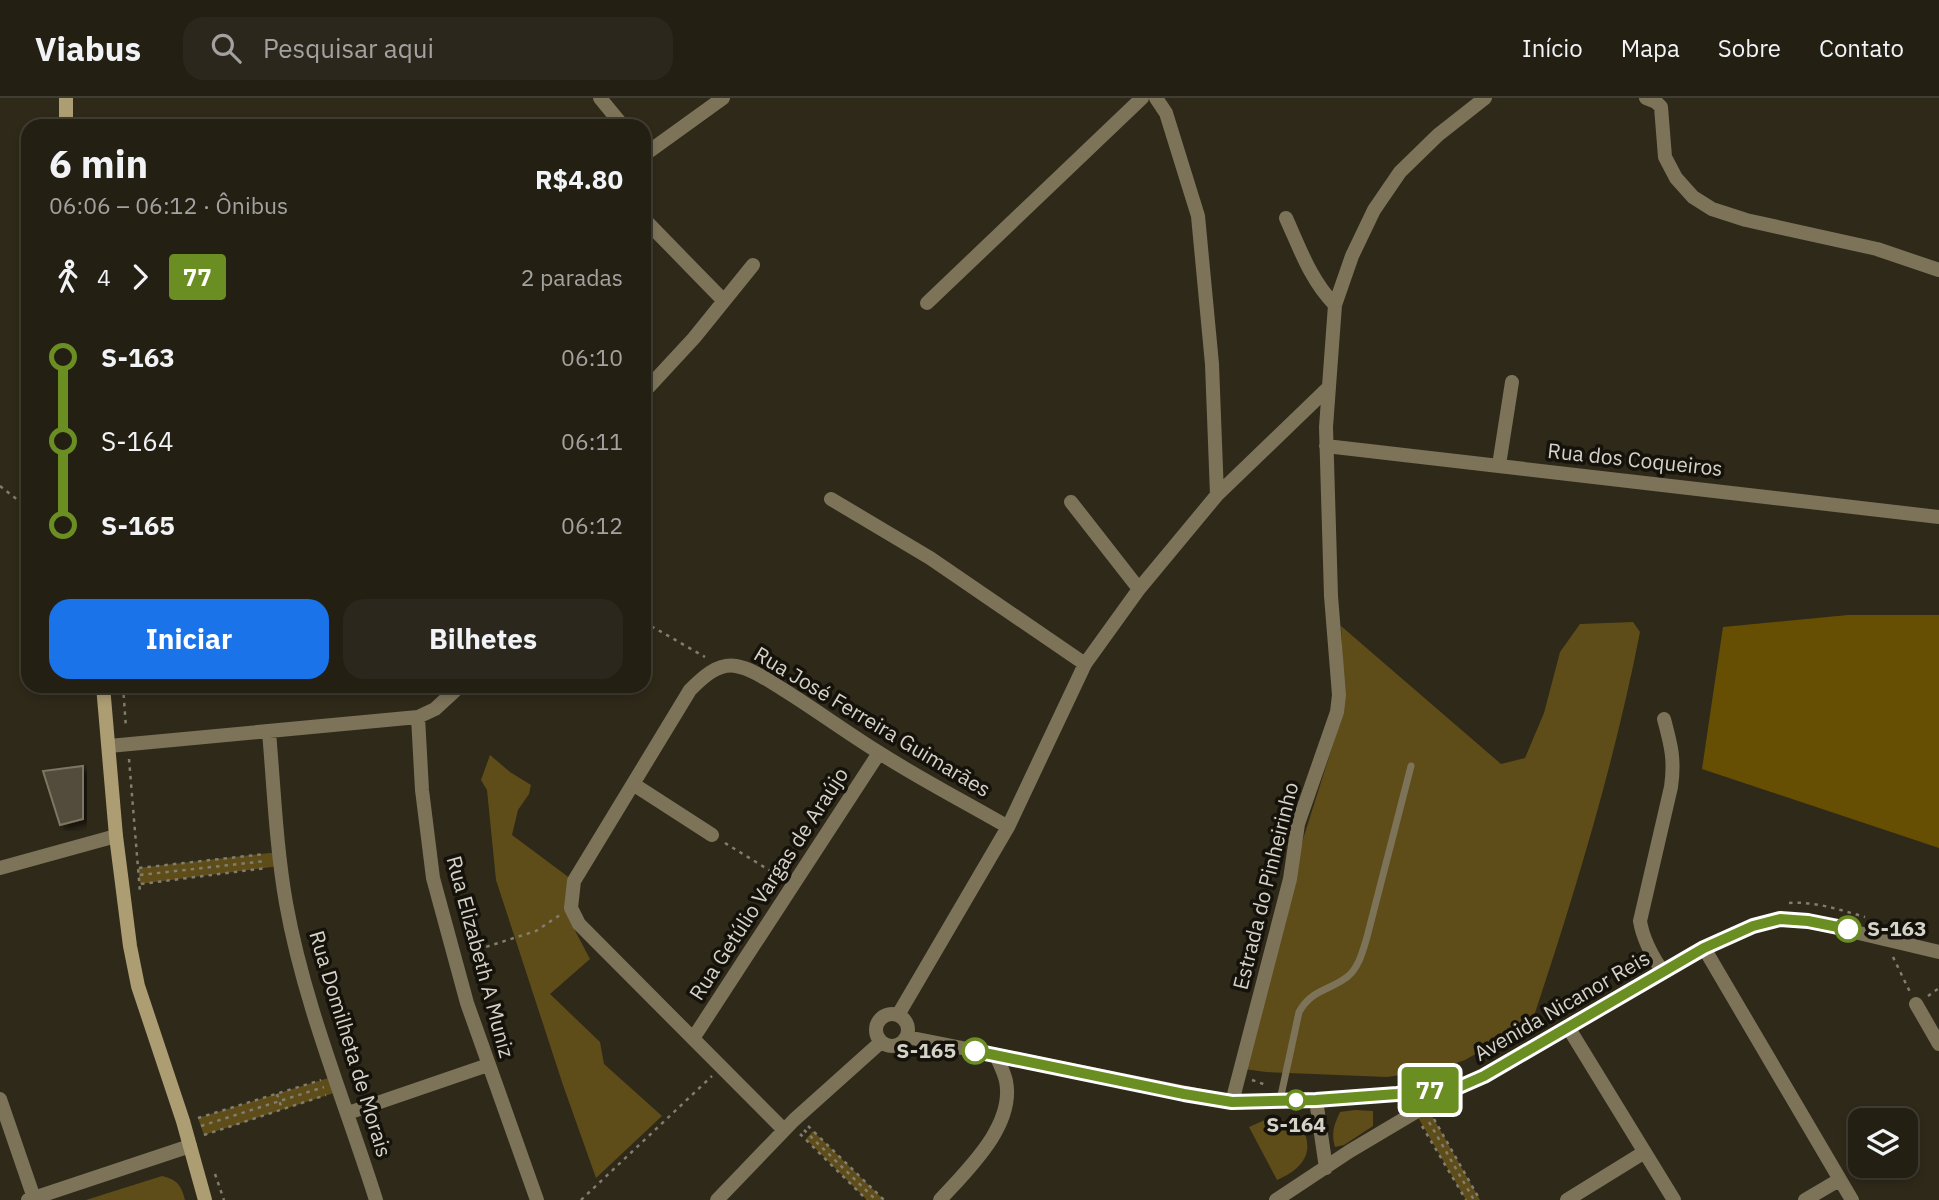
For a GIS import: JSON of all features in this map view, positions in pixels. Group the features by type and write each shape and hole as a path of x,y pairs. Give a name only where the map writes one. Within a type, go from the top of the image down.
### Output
{"main road":[{"path":"66,98 66,119"},
{"path":"104,693 116,836 130,946 138,986 205,1200"}],"street":[{"path":"600,98 617,119"},
{"path":"651,150 723,98"},
{"path":"927,303 1142,98"},
{"path":"1156,98 1166,113 1198,216 1212,364 1217,495"},
{"name":"Estrada do Pinheirinho","path":"1232,1102 1290,879 1298,824 1337,712 1339,695 1331,596 1326,446 1335,305 1352,256 1368,222 1400,172 1438,135 1485,98"},
{"path":"1646,98 1661,107 1665,157 1676,178 1693,197 1712,209 1746,220 1877,249 1939,270"},
{"path":"1286,218 1309,270 1335,305"},
{"path":"651,226 723,300"},
{"path":"651,384 694,338 752,265"},
{"path":"1499,465 1512,382"},
{"path":"898,1015 1008,827 1085,664 1139,589 1217,495 1328,387"},
{"name":"Rua dos Coqueiros","path":"1326,446 1939,517"},
{"path":"831,499 930,558 1085,664"},
{"path":"1071,502 1139,589"},
{"name":"Rua José Ferreira Guimarães","path":"572,908 575,881 690,690 701,679 722,667 734,665 760,675 879,753 1008,827"},
{"path":"109,746 418,717 435,709 452,693"},
{"name":"Rua Elizabeth A Muniz","path":"418,717 422,790 433,878 454,957 488,1065 537,1200"},
{"path":"1662,972 1642,932 1640,921 1674,766 1664,719"},
{"name":"Rua Domilheta de Morais","path":"269,732 279,859 286,905 315,1016 376,1200"},
{"name":"Rua Getúlio Vargas de Araújo","path":"694,1037 879,753"},
{"path":"633,784 712,835"},
{"path":"0,869 116,836"},
{"path":"572,908 579,924 722,1066 792,1123"},
{"name":"Avenida Nicanor Reis","path":"907,1037 1232,1102 1316,1100 1459,1087 1484,1076 1704,948 1753,926 1780,919 1808,921 1939,952"},
{"path":"1704,948 1852,1200"},
{"path":"1916,1004 1939,1044"},
{"path":"887,1014 898,1015 907,1022 907,1037 895,1046 881,1042 876,1032 878,1021 887,1014"},
{"path":"1568,1027 1674,1200"},
{"path":"717,1200 792,1123 881,1042"},
{"path":"940,1200 982,1152 998,1128 1006,1082 996,1055"},
{"path":"348,1113 488,1065"},
{"path":"1276,1200 1350,1151 1459,1087"},
{"path":"0,1099 31,1199 190,1146"},
{"path":"1316,1100 1326,1168"},
{"path":"1567,1200 1643,1153"},
{"path":"1805,1200 1839,1180"}],"lane":[{"path":"1280,1100 1299,1012 1305,1001 1349,976 1360,960 1411,766"}],"path":[{"path":"0,486 21,502"},
{"path":"651,626 722,667"},
{"path":"124,693 139,894"},
{"path":"712,835 793,885"},
{"path":"138,868 205,861 279,859"},
{"path":"139,876 279,859"},
{"path":"140,884 206,875 279,859"},
{"path":"205,861 206,875"},
{"path":"454,957 536,931 572,908"},
{"path":"1883,937 1916,1004 1939,988"},
{"path":"581,1200 722,1066"},
{"path":"206,1145 198,1117 277,1094 337,1083"},
{"path":"201,1126 337,1083"},
{"path":"204,1135 282,1109 337,1083"},
{"path":"277,1094 282,1109"},
{"path":"1422,1110 1466,1200"},
{"path":"1422,1110 1474,1200"},
{"path":"1422,1110 1480,1200"},
{"path":"792,1123 856,1173 884,1200"},
{"path":"792,1123 876,1200"},
{"path":"792,1123 867,1200"},
{"path":"213,1167 224,1200"},
{"path":"848,1181 856,1173"}],"shaded area":[{"path":"1848,615 1939,615 1939,848 1702,769 1723,627"},
{"path":"1633,622 1640,632 1606,780 1532,1022 1465,1060 1436,1070 1387,1077 1244,1069 1304,836 1341,719 1344,691 1341,626 1501,764 1525,758 1544,713 1560,652 1580,624"},
{"path":"490,755 531,785 529,794 518,810 512,835 571,879 571,923 590,959 550,994 600,1042 604,1064 662,1116 596,1178 496,880 487,790 481,780"},
{"path":"279,852 280,866 140,884 138,868"},
{"path":"335,1076 340,1091 204,1135 198,1118"},
{"path":"1427,1107 1480,1200 1466,1200 1416,1114"},
{"path":"1373,1111 1373,1126 1344,1145 1335,1147 1334,1129 1340,1112"},
{"path":"1267,1119 1280,1119 1301,1125 1307,1143 1307,1151 1300,1165 1277,1180 1249,1127"},
{"path":"813,1131 884,1200 867,1200 806,1139"},
{"path":"162,1176 178,1184 185,1200 86,1200"}],"building":[{"path":"83,766 83,819 60,825 43,771"}],"bus line":[{"name":"77","path":"975,1051 1232,1102 1316,1100 1459,1087 1484,1076 1704,948 1753,926 1780,919 1848,929"}],"place":[{"name":"S-163","path":"1848,929"},
{"name":"S-165","path":"975,1051"},
{"name":"S-164","path":"1296,1100"}]}
